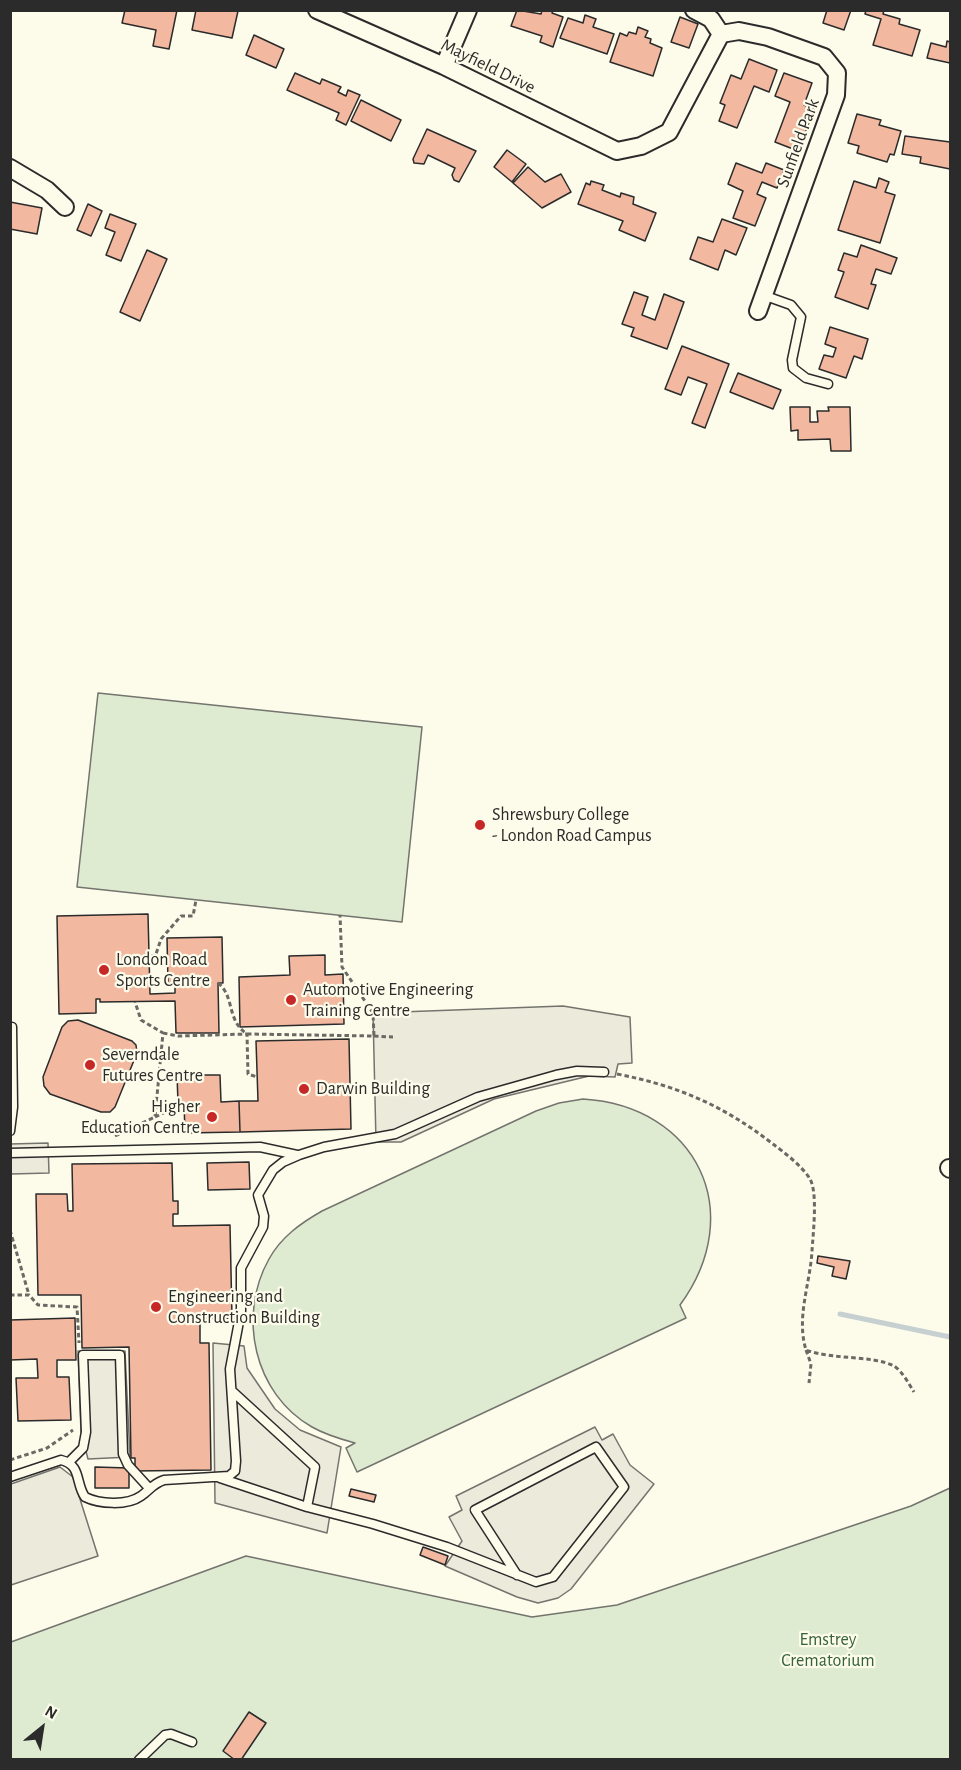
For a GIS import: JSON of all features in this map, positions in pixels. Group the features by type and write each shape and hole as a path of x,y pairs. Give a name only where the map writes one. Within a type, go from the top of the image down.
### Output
{"street":[{"name":"Mayfield Drive","path":"317,10 444,66 617,151 641,146 669,132 721,34"},
{"path":"444,66 468,10"},
{"path":"694,10 711,19 721,34"},
{"name":"Sunfield Park","path":"721,34 739,31 768,37 824,57 837,73 836,95 760,303"},
{"path":"10,168 47,190 65,207"}],"lane":[{"path":"760,303 791,305 801,317 792,360 793,368 806,378 828,384"},
{"path":"10,1131 13,1107 12,1027"},
{"path":"220,1478 235,1471 230,1369 241,1311 242,1268 263,1227 264,1216 258,1195 273,1170 283,1162 324,1147 395,1134 478,1097 556,1075 583,1071 604,1072"},
{"path":"10,1153 260,1147 299,1155"},
{"path":"10,1478 53,1462 69,1462 83,1448 85,1412 83,1355 120,1355 123,1454 128,1465 149,1488"},
{"path":"232,1391 315,1467 307,1507"},
{"path":"69,1462 78,1475 82,1493 92,1500 129,1502 164,1480 220,1478 307,1507 447,1547 517,1575 536,1582 553,1576 624,1488 596,1447 475,1510 517,1575"},
{"path":"139,1760 165,1735 171,1734 192,1742"}],"path":[{"path":"150,957 156,954 161,939 176,921 182,916 194,916 196,900"},
{"path":"340,915 342,967 373,1012 374,1036"},
{"path":"218,984 224,988 236,1026 247,1034"},
{"path":"135,1002 141,1020 163,1033 178,1036 247,1034 393,1037"},
{"path":"155,1117 163,1033"},
{"path":"247,1034 248,1074 257,1077"},
{"path":"604,1072 642,1079 690,1093 739,1118 786,1154 810,1179 814,1206 812,1255 801,1331 811,1364 809,1383"},
{"path":"106,1139 184,1103"},
{"path":"10,1230 29,1295 38,1305 77,1307 79,1348 83,1355"},
{"path":"10,1294 29,1295"},
{"path":"806,1350 824,1356 877,1361 895,1367 914,1392"},
{"path":"10,1460 47,1448 75,1429 85,1412"}],"green space":[{"path":"98,693 422,727 402,922 77,887"},
{"path":"583,1099 623,1106 656,1121 682,1143 700,1170 709,1201 710,1235 700,1270 680,1305 686,1318 357,1472 346,1448 355,1443 317,1430 292,1413 276,1395 264,1374 253,1329 254,1305 259,1281 269,1259 292,1231 322,1211 536,1111 559,1103"},
{"name":"Emstrey Crematorium","path":"950,1488 950,1759 11,1760 11,1642 246,1556 532,1617 617,1605 911,1506"}],"shaded area":[{"path":"563,1006 630,1017 632,1063 618,1064 615,1077 589,1076 494,1099 401,1142 376,1142 373,1013"},
{"path":"48,1143 49,1173 11,1174 10,1144"},
{"path":"213,1343 244,1346 247,1368 275,1409 300,1430 341,1447 327,1533 215,1503"},
{"path":"78,1351 125,1351 130,1457 88,1459 81,1432"},
{"path":"595,1427 602,1440 613,1434 630,1465 654,1484 571,1589 558,1598 538,1603 517,1597 445,1566 462,1541 449,1517 462,1510 456,1496"},
{"path":"60,1467 73,1477 98,1556 11,1585 11,1484"}],"building":[{"path":"125,10 177,10 169,49 153,46 156,30 122,23"},
{"path":"196,10 238,11 232,38 192,30"},
{"path":"517,10 541,14 542,10 553,10 552,13 563,17 553,47 540,42 542,36 511,26"},
{"path":"827,10 851,10 844,30 823,23"},
{"path":"866,10 884,10 883,14 900,19 899,24 920,30 912,56 873,45 881,19 865,14"},
{"path":"585,15 596,19 593,27 614,34 607,54 560,38 568,18 583,23"},
{"path":"680,17 698,24 689,48 671,42"},
{"path":"638,27 648,31 645,37 651,39 650,43 662,48 653,76 610,62 620,33 627,36 629,32 636,34"},
{"path":"254,35 284,49 276,68 246,55"},
{"path":"947,41 950,42 950,63 927,58 931,43 946,47"},
{"path":"749,59 777,70 769,92 754,86 737,128 719,121 725,105 720,103 731,75 741,79"},
{"path":"295,73 320,84 322,79 341,87 338,92 346,96 348,90 360,95 346,125 336,120 339,113 287,90"},
{"path":"784,73 812,83 804,105 814,109 804,136 799,134 793,149 775,142 790,102 775,96"},
{"path":"361,100 401,120 391,141 351,121"},
{"path":"857,114 881,120 879,125 901,131 894,155 890,154 887,162 857,153 859,146 848,143"},
{"path":"427,129 476,151 459,182 454,180 452,175 455,168 428,155 424,164 414,163 413,159"},
{"path":"905,136 950,142 950,169 920,163 921,157 902,154"},
{"path":"507,150 526,164 512,182 494,167"},
{"path":"736,163 762,173 766,163 784,170 777,188 762,182 757,194 766,198 755,226 733,218 743,191 728,184"},
{"path":"528,167 545,182 561,174 571,192 542,208 513,183"},
{"path":"879,178 889,182 885,192 895,195 880,243 838,230 854,181 876,188"},
{"path":"591,181 604,185 602,190 620,197 621,193 634,197 633,204 656,213 645,241 619,230 623,221 578,204 586,183 590,185"},
{"path":"10,202 42,208 37,234 10,229"},
{"path":"88,204 102,211 91,236 77,230"},
{"path":"110,214 136,224 121,261 106,255 115,232 105,228"},
{"path":"722,219 747,228 736,255 725,250 718,270 690,259 698,237 713,242"},
{"path":"861,245 897,258 891,274 876,269 871,284 876,285 868,309 835,297 844,272 838,270 844,253 857,257"},
{"path":"147,250 167,259 140,321 120,312"},
{"path":"634,292 648,297 642,315 655,320 664,294 684,302 667,349 631,336 634,328 622,324"},
{"path":"830,327 868,339 862,359 854,356 846,378 819,369 824,355 833,357 836,348 825,344"},
{"path":"682,346 729,364 705,428 692,423 707,384 688,377 681,395 665,389"},
{"path":"738,373 781,390 773,409 730,392"},
{"path":"790,407 810,407 810,422 818,422 817,411 829,411 828,407 850,407 851,451 831,451 830,439 798,440 798,430 791,431"},
{"name":"London Road Sports Centre","path":"148,914 150,994 175,993 175,984 168,984 167,938 222,937 223,983 218,983 219,1033 176,1033 175,1001 100,1002 100,999 96,999 96,1013 59,1014 57,916"},
{"name":"Automotive Engineering Training Centre","path":"325,955 325,975 343,974 344,1024 240,1027 239,977 290,975 289,956"},
{"name":"Severndale Futures Centre","path":"78,1020 132,1041 136,1045 137,1053 115,1107 110,1112 101,1112 50,1094 44,1086 43,1077 62,1027 68,1021"},
{"name":"Darwin Building","path":"349,1039 351,1129 240,1132 239,1101 258,1101 256,1041"},
{"name":"Higher Education Centre","path":"177,1075 220,1075 221,1102 239,1101 240,1132 185,1133 184,1103 178,1103"},
{"path":"249,1162 250,1189 208,1190 207,1163"},
{"name":"Engineering and Construction Building","path":"172,1163 173,1201 178,1201 178,1214 173,1214 173,1226 230,1225 232,1318 200,1319 200,1343 209,1343 211,1470 135,1471 135,1458 131,1458 129,1347 82,1348 81,1295 38,1295 36,1194 67,1194 68,1211 73,1211 72,1164"},
{"path":"818,1256 850,1261 846,1279 832,1276 834,1267 817,1263"},
{"path":"75,1318 76,1360 57,1360 57,1377 69,1377 71,1420 18,1421 16,1378 38,1378 37,1359 10,1360 10,1320"},
{"path":"95,1467 129,1468 129,1488 95,1488"},
{"path":"351,1489 376,1495 374,1502 349,1496"},
{"path":"423,1547 448,1556 445,1565 420,1555"},
{"path":"249,1712 266,1723 241,1760 235,1760 223,1751"}],"waterway":[{"path":"840,1314 950,1337"}],"place":[{"name":"Shrewsbury College - London Road Campus","path":"480,825"},
{"name":"London Road Sports Centre","path":"104,970"},
{"name":"Automotive Engineering Training Centre","path":"291,1000"},
{"name":"Severndale Futures Centre","path":"90,1065"},
{"name":"Darwin Building","path":"304,1089"},
{"name":"Higher Education Centre","path":"212,1117"},
{"name":"Engineering and Construction Building","path":"156,1307"}]}
